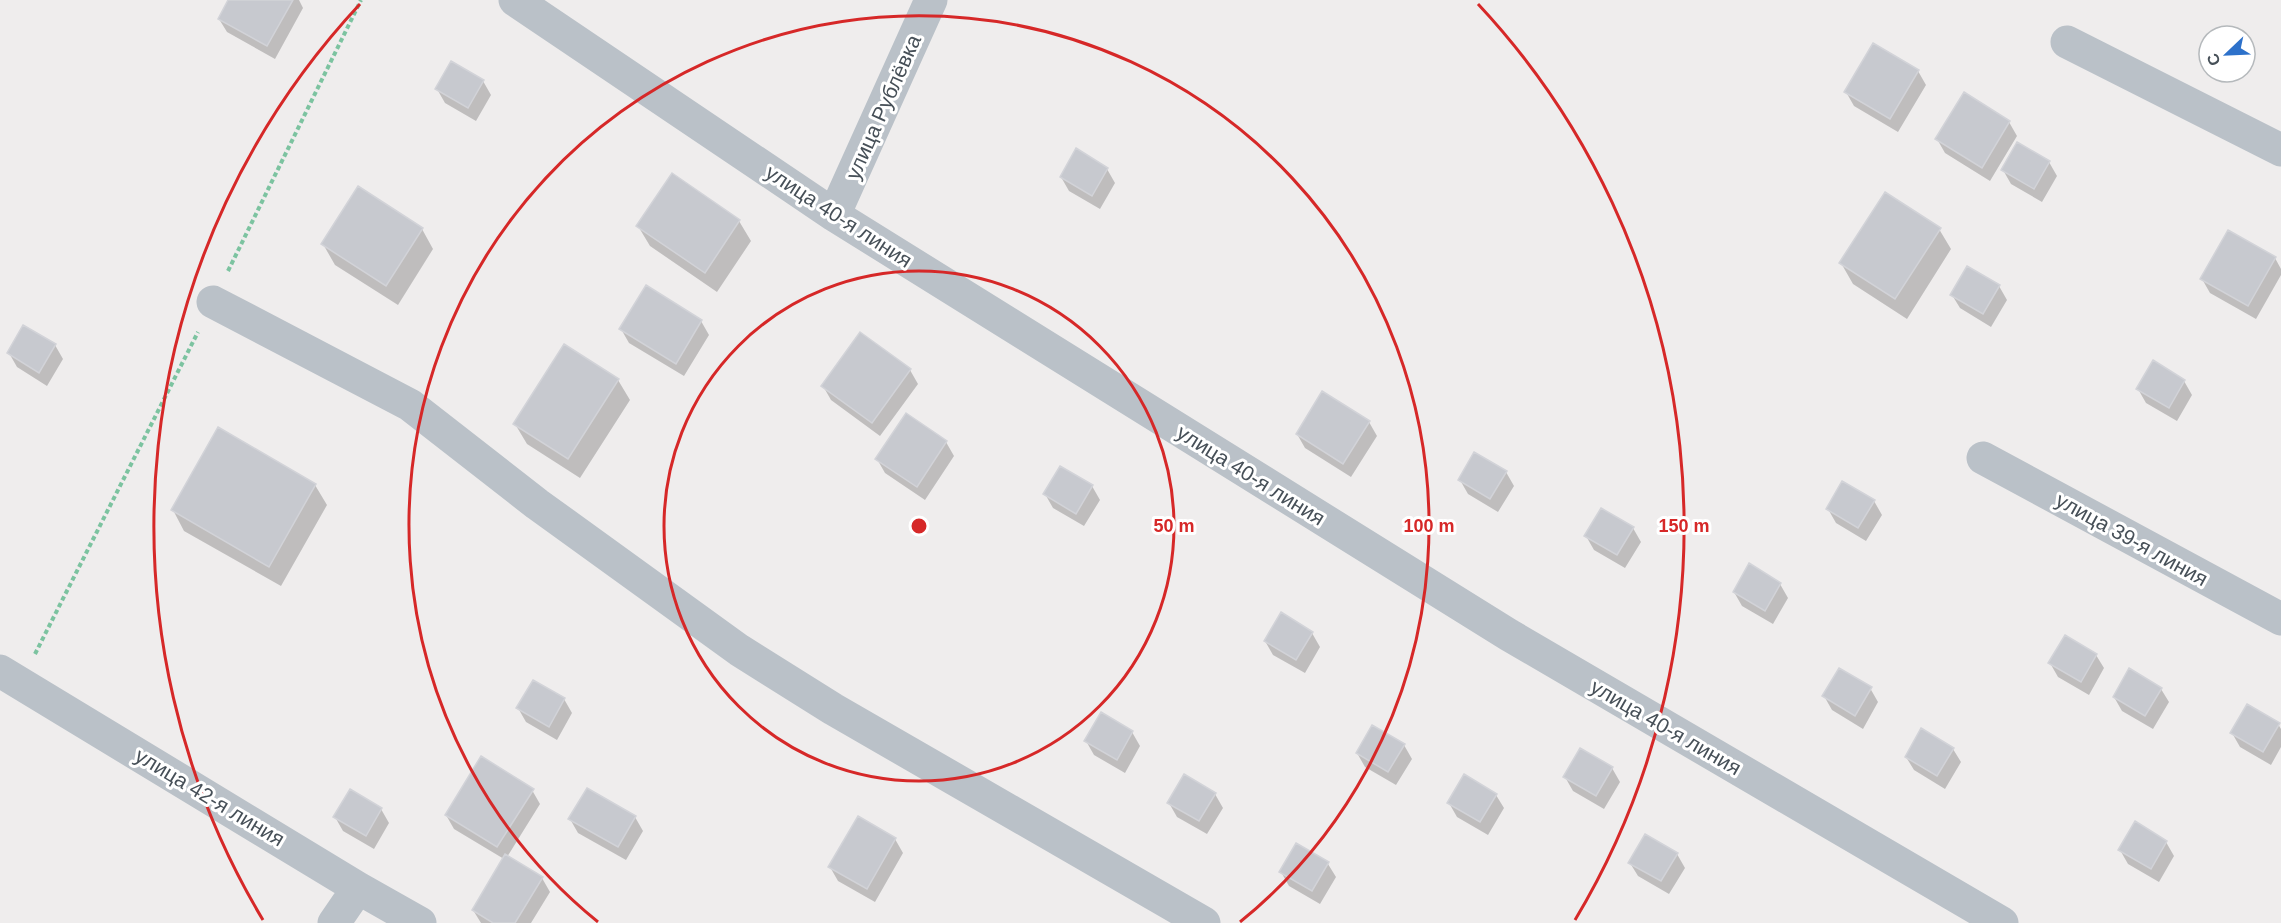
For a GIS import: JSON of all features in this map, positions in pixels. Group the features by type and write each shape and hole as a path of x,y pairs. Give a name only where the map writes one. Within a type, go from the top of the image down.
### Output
{"street":[{"name":"улица 40-я линия","path":"515,0 834,215 1509,635 2002,923"},
{"name":"улица Рублёвка","path":"834,215 931,0"},
{"path":"2067,42 2281,150"},
{"path":"213,302 410,405 537,504 739,650 843,715 1204,923"},
{"name":"улица 39-я линия","path":"1983,458 2281,619"},
{"name":"улица 42-я линия","path":"10,677 358,888 420,923"},
{"path":"334,923 358,888"}],"path":[{"path":"10,677 213,302 361,0"}],"building":[{"path":"228,0 293,0 267,46 218,19"},
{"path":"1873,43 1919,70 1890,119 1844,92"},
{"path":"451,61 484,80 468,108 435,89"},
{"path":"1964,92 2010,121 1982,168 1935,139"},
{"path":"2017,142 2050,161 2034,189 2001,170"},
{"path":"1076,148 1108,168 1092,196 1060,177"},
{"path":"672,173 740,220 705,273 636,226"},
{"path":"358,186 423,228 386,286 321,244"},
{"path":"1885,192 1941,228 1895,299 1839,263"},
{"path":"2228,230 2276,257 2248,306 2200,279"},
{"path":"1967,266 2000,285 1983,314 1950,295"},
{"path":"646,285 702,320 676,364 619,329"},
{"path":"23,325 56,344 39,373 7,353"},
{"path":"860,332 911,369 872,423 821,386"},
{"path":"564,344 619,379 568,459 513,424"},
{"path":"2153,360 2185,380 2169,408 2136,389"},
{"path":"1322,391 1370,421 1343,464 1296,434"},
{"path":"906,413 947,441 917,487 875,459"},
{"path":"218,427 316,484 269,567 171,510"},
{"path":"1474,452 1507,471 1490,499 1458,480"},
{"path":"1060,466 1093,485 1076,514 1043,494"},
{"path":"1842,481 1875,500 1858,528 1826,509"},
{"path":"1601,508 1634,527 1617,555 1584,536"},
{"path":"1749,563 1781,583 1765,611 1733,592"},
{"path":"1281,612 1313,632 1296,660 1264,641"},
{"path":"2065,635 2097,654 2081,682 2048,663"},
{"path":"1839,668 1872,687 1855,716 1822,696"},
{"path":"2129,668 2162,688 2145,716 2113,697"},
{"path":"533,680 565,698 549,727 516,708"},
{"path":"2247,704 2280,723 2263,752 2230,733"},
{"path":"1101,712 1133,731 1117,760 1084,741"},
{"path":"1372,725 1405,744 1388,772 1356,753"},
{"path":"1921,728 1954,748 1937,776 1905,757"},
{"path":"1580,748 1613,767 1596,796 1563,777"},
{"path":"481,756 534,789 497,847 445,815"},
{"path":"1184,774 1216,793 1199,821 1167,803"},
{"path":"1464,774 1497,794 1480,822 1447,803"},
{"path":"587,788 636,816 618,847 568,819"},
{"path":"350,789 382,808 366,836 333,817"},
{"path":"858,816 896,838 867,889 828,867"},
{"path":"2135,821 2167,841 2151,869 2118,850"},
{"path":"1645,834 1678,853 1661,881 1628,863"},
{"path":"1296,843 1329,862 1312,891 1279,872"},
{"path":"505,854 543,877 515,923 493,923 472,910"}]}
